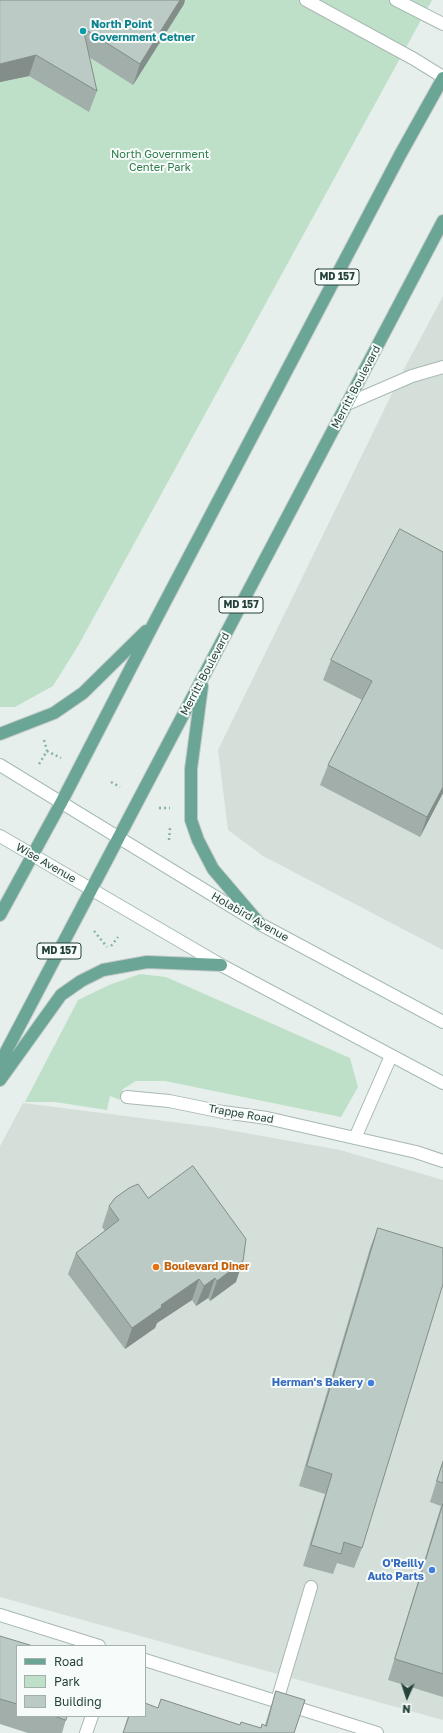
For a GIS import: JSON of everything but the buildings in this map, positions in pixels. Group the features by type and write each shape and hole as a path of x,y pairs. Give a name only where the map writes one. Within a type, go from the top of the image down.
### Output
{"main road":[{"path":"306,0 414,59 443,78"},
{"path":"396,0 443,24"},
{"name":"MD 157","path":"0,915 61,803 400,155 443,78"},
{"name":"Merritt Boulevard","path":"0,1063 443,221"},
{"path":"347,404 412,376 443,367"},
{"path":"0,734 6,733 54,713 78,697 154,623"},
{"path":"203,678 192,769 191,820 198,840 213,869 260,924"},
{"path":"0,765 61,803"},
{"name":"Holabird Avenue","path":"61,803 260,924 443,1022"},
{"name":"Wise Avenue","path":"0,836 91,890"},
{"path":"91,890 220,965 443,1083"},
{"path":"0,1080 61,995 82,981 103,970 146,962 220,965"},
{"path":"355,1138 391,1056"},
{"name":"Trappe Road","path":"127,1097 169,1101 223,1112 267,1118 416,1152 443,1161"},
{"path":"277,1701 311,1587"},
{"path":"0,1615 96,1645"},
{"path":"146,1660 377,1733"},
{"path":"86,1733 92,1717"}],"path":[{"path":"39,765 47,751 44,740"},
{"path":"47,751 62,758"},
{"path":"111,782 120,787"},
{"path":"94,931 109,949"}],"shaded area":[{"path":"443,296 443,950 263,856 228,830 218,750 403,371"},
{"path":"23,1103 212,1127 340,1150 443,1180 443,1720 0,1597 0,1146"}],"green space":[{"name":"North Government Center Park","path":"0,0 432,0 78,646 53,686 15,707 0,707"},
{"path":"140,974 166,977 350,1058 358,1087 341,1117 165,1081 136,1081 123,1089 120,1100 110,1096 107,1110 55,1102 25,1102 78,1000 109,985"}],"place":[{"name":"North Point Government Cetner","path":"83,31"},
{"name":"Boulevard Diner","path":"156,1267"},
{"name":"Herman's Bakery","path":"371,1383"},
{"name":"O'Reilly Auto Parts","path":"432,1570"}]}
